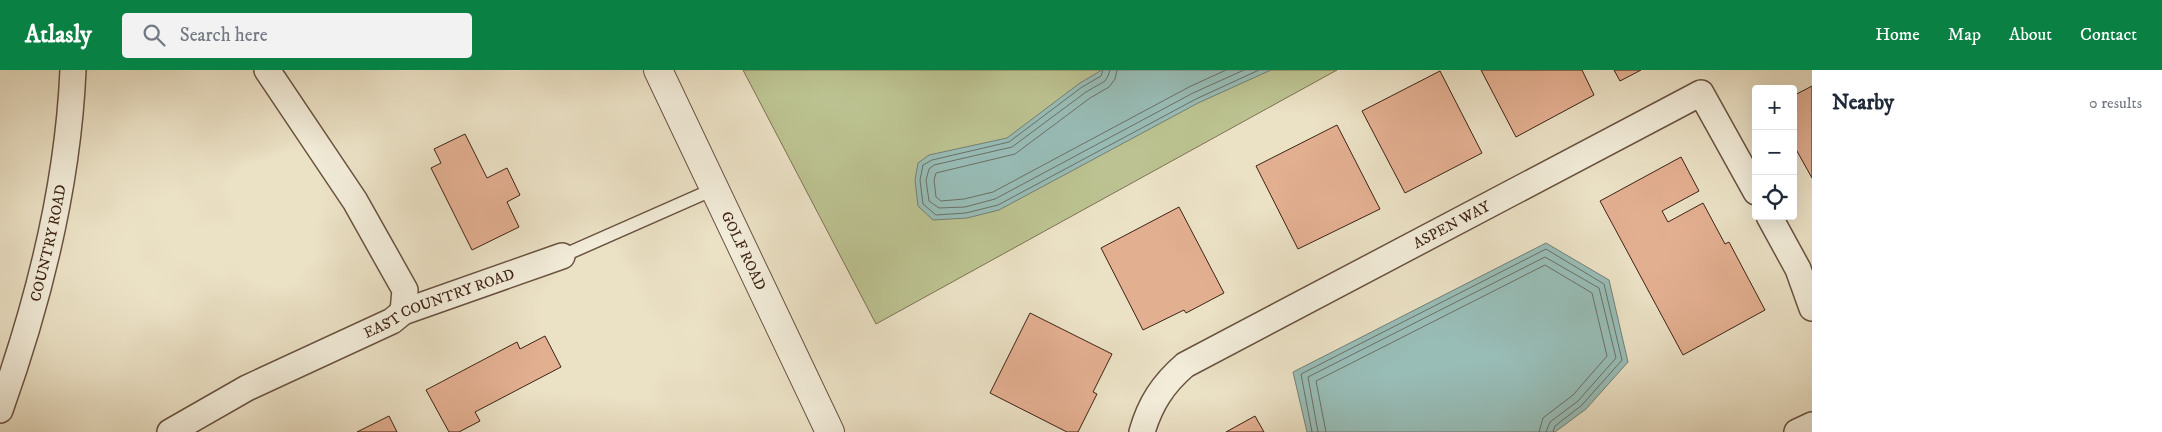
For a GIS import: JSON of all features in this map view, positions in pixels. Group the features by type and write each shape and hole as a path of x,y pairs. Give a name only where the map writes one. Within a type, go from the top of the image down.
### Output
{"street":[{"name":"COUNTRY ROAD","path":"0,410 22,347 45,263 62,177 73,70"},
{"path":"266,70 355,201 404,290 403,312"},
{"name":"GOLF ROAD","path":"658,70 830,432"},
{"name":"ASPEN WAY","path":"1142,432 1148,412 1158,394 1170,378 1185,365 1701,93 1752,185"},
{"path":"1771,220 1798,269 1812,308"},
{"name":"EAST COUNTRY ROAD","path":"170,432 247,388 392,320 403,312 562,256"},
{"path":"1797,432 1812,425"}],"lane":[{"name":"EAST COUNTRY ROAD","path":"562,256 714,189"}],"green space":[{"path":"743,70 1337,70 876,324"}],"water":[{"path":"1102,70 1271,70 1198,103 999,210 967,218 933,220 918,206 915,180 918,163 929,155 1007,138 1080,83"},
{"path":"1546,243 1609,280 1628,362 1586,409 1555,432 1307,432 1293,372"}],"building":[{"path":"1481,70 1582,70 1594,95 1516,137"},
{"path":"1614,70 1641,70 1620,81"},
{"path":"1440,71 1482,153 1405,193 1362,111"},
{"path":"1812,86 1812,178 1797,151 1797,94"},
{"path":"1337,125 1380,209 1298,249 1256,166"},
{"path":"465,134 487,178 507,168 520,195 507,202 519,227 472,250 431,168 441,163 434,149"},
{"path":"1681,157 1699,191 1662,211 1668,222 1703,203 1725,244 1729,242 1765,310 1683,355 1600,201"},
{"path":"1179,207 1224,293 1186,313 1184,310 1143,330 1101,248"},
{"path":"1030,313 1112,354 1093,392 1097,394 1078,432 1067,432 990,393"},
{"path":"545,336 561,367 475,412 480,421 459,432 449,432 426,390 517,342 520,349"},
{"path":"389,416 397,432 357,432"},
{"path":"1255,416 1264,432 1226,432"}]}
